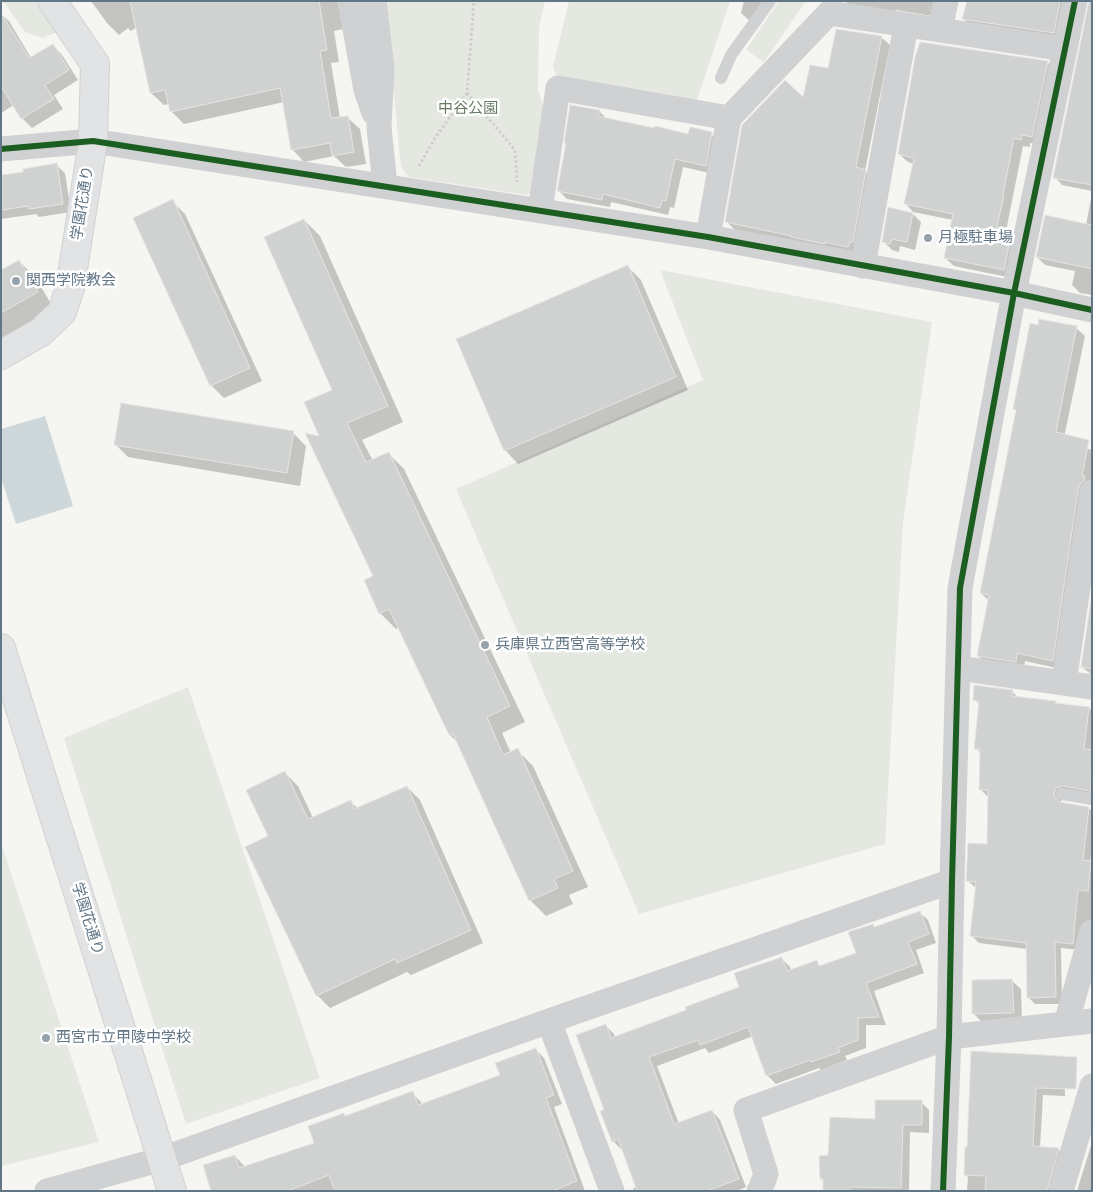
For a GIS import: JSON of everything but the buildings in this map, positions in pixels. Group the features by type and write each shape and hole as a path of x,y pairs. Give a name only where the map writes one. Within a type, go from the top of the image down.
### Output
{"street":[{"name":"学園花通り","path":"1,355 41,332 62,312 70,288 93,141 95,64 52,1"},
{"path":"350,1 366,90 379,127 395,188"},
{"path":"374,1 382,69 379,127"},
{"path":"940,30 946,1"},
{"path":"943,1191 949,1037 960,588 1014,293 1075,1"},
{"path":"708,237 729,118 829,13 1064,50"},
{"path":"863,266 906,25"},
{"path":"540,211 558,88 729,118"},
{"path":"1,149 93,141 708,237 1014,293 1092,310"},
{"path":"1064,683 1092,492"},
{"name":"学園花通り","path":"1,648 172,1191"},
{"path":"958,668 1092,687"},
{"path":"47,1191 162,1159 549,1020 952,881"},
{"path":"1066,1024 1092,932"},
{"path":"549,1020 612,1191"},
{"path":"759,1191 766,1174 746,1110 949,1037 1092,1021"},
{"path":"1061,1191 1092,1086"}],"lane":[{"path":"721,78 731,55 770,1"},
{"path":"1062,794 1092,799"}],"path":[{"path":"395,188 435,138 467,93 474,1"},
{"path":"467,93 515,150"}],"green space":[{"path":"3,1 41,1 59,31 43,38 25,32"},
{"name":"中谷公園","path":"385,1 545,1 539,28 538,90 547,119 537,188 527,195 409,177 401,167"},
{"path":"569,1 730,1 697,100 559,80 553,67"},
{"path":"779,1 806,1 764,62 746,50"},
{"path":"660,270 932,322 903,522 885,844 639,914 456,489 703,380"},
{"path":"188,687 320,1078 186,1124 64,738"},
{"path":"1,843 99,1142 1,1166"}],"shaded area":[{"path":"45,416 73,506 16,524 1,478 1,429"}],"cycle path":[{"path":"943,1191 949,1037 960,588 1014,293 1075,1"},
{"path":"1,149 93,141 708,237 1014,293 1092,310"}],"place":[{"name":"月極駐車場","path":"928,238"},
{"name":"関西学院教会","path":"16,281"},
{"name":"兵庫県立西宮高等学校","path":"485,645"},
{"name":"西宮市立甲陵中学校","path":"46,1038"}]}
